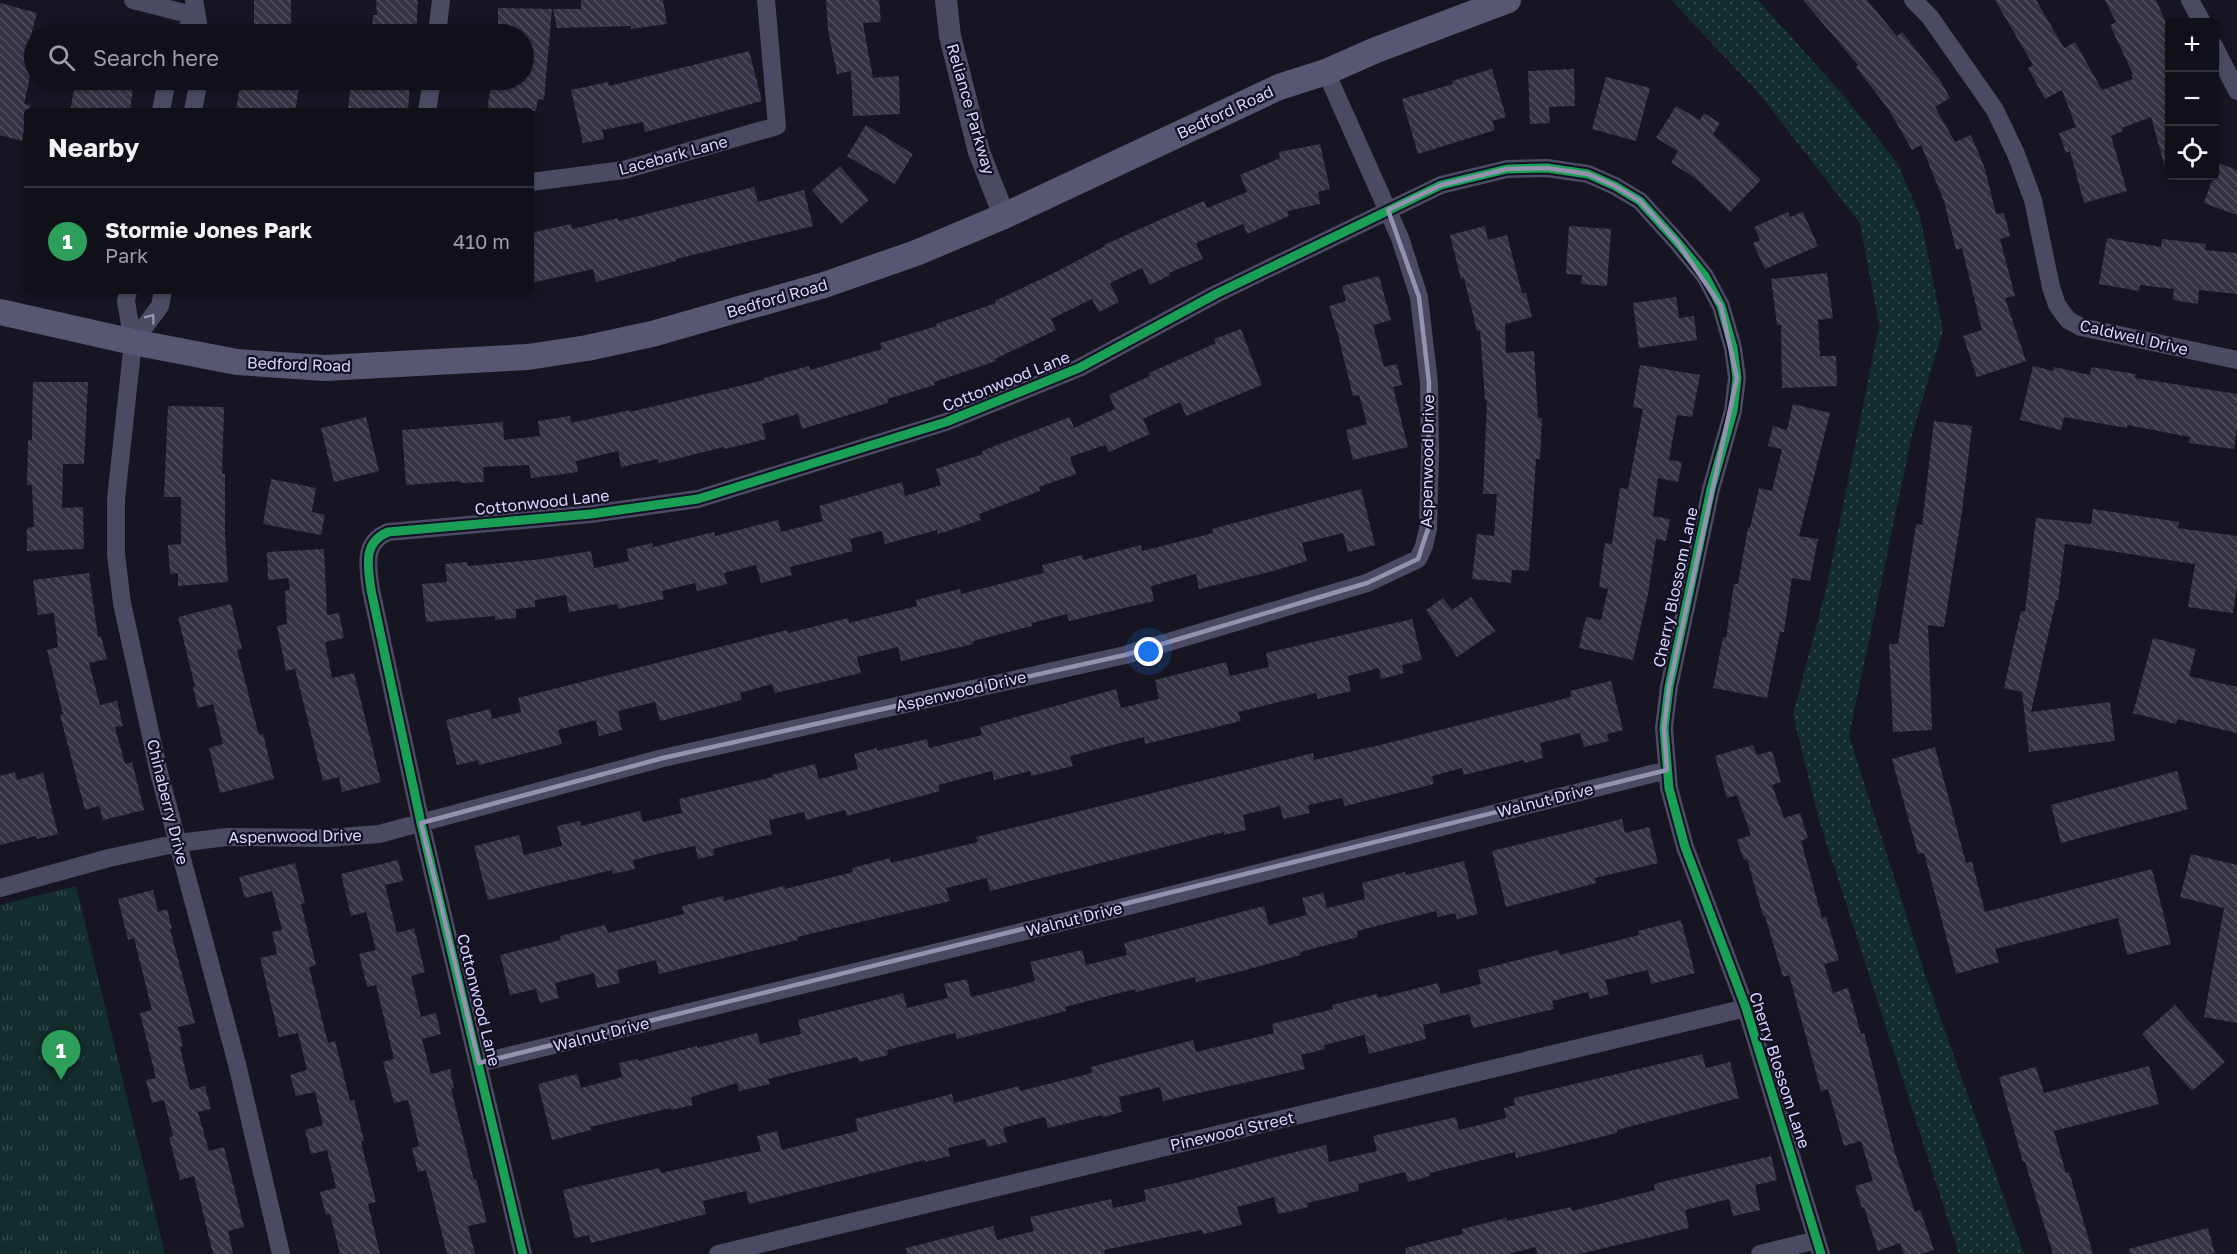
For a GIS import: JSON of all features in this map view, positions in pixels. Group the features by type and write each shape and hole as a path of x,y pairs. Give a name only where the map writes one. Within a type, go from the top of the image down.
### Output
{"main road":[{"name":"Bedford Road","path":"0,312 133,342 237,362 325,368 528,357 587,348 652,334 824,285 916,253 1005,216 1279,87 1326,72 1376,50 1508,0"}],"street":[{"path":"133,0 195,8"},
{"path":"438,24 441,0"},
{"name":"Lacebark Lane","path":"534,182 624,170 777,126 766,0"},
{"name":"Reliance Parkway","path":"946,0 950,36 979,153 1005,216"},
{"name":"Caldwell Drive","path":"1913,0 1930,17 1995,110 2016,154 2033,200 2051,287 2057,305 2068,320 2081,327 2237,360"},
{"path":"2190,0 2200,18"},
{"path":"188,24 195,8"},
{"path":"195,8 198,24"},
{"path":"2219,56 2237,91"},
{"name":"Aspenwood Drive","path":"0,888 109,858 178,843 227,837 327,838 379,834 663,758 1125,655 1367,583 1418,559 1428,529 1430,452 1429,383 1419,297 1400,238 1326,72"},
{"path":"162,108 165,90"},
{"path":"194,108 197,90"},
{"path":"427,108 430,90"},
{"name":"Cherry Blossom Lane","path":"1388,210 1441,185 1507,168 1547,168 1588,174 1616,186 1640,201 1705,276 1721,306 1733,348 1737,378 1733,411 1711,489 1669,687 1664,728 1667,770 1669,788 1685,847 1746,1008 1819,1247"},
{"name":"Cottonwood Lane","path":"523,1254 421,823 368,572 369,550 378,536 388,532 591,514 698,499 945,422 1078,368 1216,294 1388,210"},
{"path":"127,294 126,301 133,342"},
{"path":"133,342 160,306 162,294"},
{"name":"Chinaberry Drive","path":"133,342 116,499 116,554 122,603 159,773 237,1064 281,1254"},
{"name":"Walnut Drive","path":"479,1063 1112,910 1667,770"},
{"name":"Pinewood Street","path":"718,1254 1746,1008"},
{"path":"1760,1254 1819,1247"}],"highlighted area":[{"path":"1547,168 1588,174 1640,201 1678,243 1721,306 1737,378 1669,687 1664,728 1667,770 479,1063 421,823 663,758 1125,655 1367,583 1418,559 1428,529 1429,383 1419,297 1388,210 1441,185 1507,169"}],"green space":[{"path":"1671,0 1758,0 1845,97 1898,164 1920,216 1943,330 1912,435 1849,736 1927,980 2024,1254 1959,1254 1819,820 1793,715 1827,585 1879,326 1860,223 1757,91"},
{"path":"76,886 165,1254 0,1254 0,905"}],"building":[{"path":"254,0 291,0 291,24 254,24"},
{"path":"376,0 418,0 417,24 373,24 373,15 377,15"},
{"path":"581,0 663,0 667,24 631,29 631,26 557,28 553,9 581,9"},
{"path":"826,0 879,0 881,22 863,23 873,78 899,76 900,114 853,116 851,71 837,74 828,30"},
{"path":"1803,0 1867,0 1897,36 1902,32 1940,80 1950,98 1935,107 1955,142 1971,135 1985,169 1996,214 2004,213 2010,236 2000,239 2015,296 2005,298 2026,361 1977,377 1963,336 1982,330 1962,248 1956,250 1944,201 1921,145 1912,150 1889,110 1856,67 1858,65"},
{"path":"1995,0 2036,0 2064,48 2075,42 2102,90 2133,79 2131,74 2133,74 2110,25 2116,22 2105,0 2156,0 2165,21 2165,167 2151,117 2122,128 2123,131 2111,136 2127,191 2084,203 2070,151 2066,153 2059,133 2076,127 2062,90 2045,99 2028,68 2033,65"},
{"path":"0,3 37,13 34,24 24,24 24,90 27,90 24,104 31,105 30,108 24,108 22,141 0,135"},
{"path":"498,8 552,9 544,100 538,99 536,111 534,108 487,108 490,90 534,90 534,24 498,24"},
{"path":"749,51 762,101 645,132 643,122 602,130 604,139 583,143 571,90 608,82 609,86"},
{"path":"1492,69 1506,117 1492,121 1495,130 1418,154 1402,99 1453,84 1452,81"},
{"path":"1574,69 1575,106 1549,107 1550,123 1530,124 1528,71"},
{"path":"1606,77 1650,88 1636,141 1592,129"},
{"path":"74,90 133,90 130,108 71,108"},
{"path":"239,90 299,90 296,108 236,108"},
{"path":"350,90 410,90 408,108 348,108"},
{"path":"1676,106 1700,120 1704,113 1720,123 1713,134 1761,180 1730,212 1694,177 1671,163 1678,151 1656,138"},
{"path":"866,125 913,154 895,184 847,156"},
{"path":"1320,144 1330,189 1318,192 1320,204 1287,211 1289,216 1247,234 1243,224 1196,243 1203,259 1169,273 1170,275 1150,285 1142,268 1110,283 1119,302 1099,312 1092,299 1051,319 1056,330 995,359 996,361 934,382 935,385 887,399 888,403 802,429 798,414 762,424 766,439 659,463 658,459 621,467 618,451 576,461 578,472 531,478 529,465 483,467 484,482 460,483 460,481 406,485 402,430 503,422 504,440 540,436 538,421 570,416 571,423 630,410 630,412 764,380 764,378 809,366 810,370 882,349 880,343 937,326 936,324 996,303 995,301 1054,273 1104,245 1164,218 1204,201 1207,208 1247,192 1240,175 1280,158 1279,152"},
{"path":"2219,163 2237,170 2237,215 2204,203 2212,180 2219,180"},
{"path":"840,166 869,200 841,224 812,190"},
{"path":"754,187 758,202 804,190 813,226 676,259 676,261 596,282 593,269 534,282 534,232 571,224 572,229 618,218 619,221"},
{"path":"1788,212 1790,217 1803,212 1818,246 1765,269 1753,243 1760,240 1754,227"},
{"path":"1485,226 1488,240 1507,235 1522,293 1526,293 1532,317 1505,324 1506,353 1534,351 1538,418 1542,418 1540,459 1536,459 1529,571 1512,570 1511,583 1472,579 1477,534 1494,536 1497,494 1483,494 1487,400 1485,400 1480,330 1477,331 1464,278 1461,279 1450,235"},
{"path":"1569,226 1611,229 1607,286 1581,284 1582,275 1566,274"},
{"path":"2107,238 2161,247 2162,239 2206,244 2205,250 2237,253 2237,294 2199,290 2198,304 2173,300 2174,289 2140,285 2139,291 2099,284"},
{"path":"1827,273 1833,318 1818,320 1820,356 1836,356 1837,386 1782,388 1781,325 1777,325 1771,279"},
{"path":"1379,276 1391,320 1373,325 1384,367 1397,364 1402,385 1393,387 1408,447 1353,460 1346,430 1367,424 1359,395 1353,396 1329,306 1346,301 1342,286"},
{"path":"1676,297 1679,318 1694,316 1697,340 1639,348 1633,303"},
{"path":"1241,329 1262,385 1186,416 1180,402 1143,419 1150,434 1109,452 1105,445 1070,457 1076,474 1039,487 1040,491 979,514 981,520 938,534 937,530 885,544 882,531 850,539 853,551 790,567 792,575 761,583 756,565 724,573 727,584 697,591 695,583 662,591 664,599 618,609 617,604 569,612 566,595 535,600 535,607 516,609 516,618 495,620 495,616 426,622 422,584 447,582 445,564 467,562 468,566 542,559 591,551 594,568 629,561 626,549 652,543 653,547 714,532 715,536 778,520 781,532 823,521 819,506 902,482 905,496 941,485 936,469 983,454 982,451 1070,417 1074,428 1115,409 1109,395 1150,376 1149,373 1216,343 1214,339"},
{"path":"1640,365 1700,375 1692,417 1677,415 1669,460 1682,462 1678,482 1658,478 1653,516 1670,519 1666,541 1656,539 1648,594 1633,660 1579,648 1586,617 1601,620 1608,589 1599,587 1605,543 1612,544 1620,488 1628,489 1643,409 1633,407"},
{"path":"2033,366 2053,371 2054,367 2090,375 2091,367 2136,374 2135,378 2237,394 2234,449 2189,443 2190,437 2127,425 2127,428 2064,417 2061,430 2020,420"},
{"path":"33,382 88,382 84,464 63,464 62,508 83,507 84,549 27,551 27,528 34,527 32,485 27,485 28,440 32,440"},
{"path":"1793,404 1830,413 1799,536 1818,539 1810,581 1792,578 1784,632 1780,632 1767,698 1713,688 1723,637 1726,638 1734,584 1738,584 1748,528 1750,528 1759,488 1772,491 1782,449 1768,446 1773,426 1787,430"},
{"path":"168,406 224,407 222,474 225,474 228,582 178,586 178,573 170,574 168,545 181,544 181,497 164,497"},
{"path":"366,417 379,471 334,482 321,428"},
{"path":"1934,421 1972,426 1962,512 1944,627 1928,625 1932,730 1893,732 1889,644 1898,644 1916,524 1922,525"},
{"path":"271,479 316,488 312,512 325,515 321,535 263,524"},
{"path":"1361,489 1375,545 1348,552 1343,533 1302,543 1307,561 1269,572 1199,589 1196,574 1151,586 1154,601 1069,621 1067,614 1032,623 1032,626 973,641 973,644 901,661 898,647 857,657 861,673 775,693 772,684 740,693 742,700 660,721 655,702 618,711 622,730 599,736 596,720 558,730 562,744 479,765 478,760 457,765 446,720 490,709 492,719 521,712 518,698 787,630 788,633 848,618 849,623 917,606 916,600 960,589 961,594 1044,573 1042,565 1082,555 1083,560 1141,545 1142,551 1213,533 1212,529"},
{"path":"2093,509 2179,522 2178,528 2237,536 2237,586 2233,613 2188,607 2195,564 2065,544 2058,600 2056,600 2031,712 2110,702 2115,741 2029,752 2022,692 2004,688 2021,611 2025,612 2036,518 2091,524"},
{"path":"324,549 327,615 339,613 344,638 325,642 332,678 354,673 381,782 342,792 339,777 323,781 295,669 286,671 277,626 287,624 285,591 290,589 288,578 268,580 267,552"},
{"path":"89,573 98,637 101,636 107,659 89,663 100,705 117,701 123,726 115,727 125,764 132,762 144,810 103,820 99,806 85,810 60,715 63,714 47,650 58,647 54,613 38,615 33,580"},
{"path":"1471,597 1495,631 1457,657 1426,610 1443,598 1452,610"},
{"path":"231,604 242,649 237,650 259,735 263,734 274,779 220,793 209,748 223,744 213,704 198,708 178,617"},
{"path":"1412,619 1422,660 1402,665 1404,673 1381,679 1379,668 1348,676 1351,691 1318,699 1316,693 1238,712 1241,721 1145,744 1144,737 1070,756 1073,766 1031,776 1030,771 994,780 992,771 938,785 940,791 847,816 845,810 806,820 804,812 769,820 772,834 713,849 714,855 698,859 695,846 633,860 635,869 613,874 612,870 488,900 474,846 519,835 524,855 562,846 557,826 580,821 581,826 640,811 643,822 682,813 679,799 773,777 772,775 815,764 819,779 858,769 854,754 927,739 929,748 982,735 980,727 1116,689 1121,708 1159,699 1155,680 1226,662 1230,676 1269,667 1266,653"},
{"path":"2153,638 2196,649 2189,676 2237,687 2237,733 2178,719 2176,724 2133,713"},
{"path":"1611,681 1623,730 1607,734 1609,741 1584,747 1580,733 1540,743 1543,758 1524,763 1524,760 1464,775 1462,768 1432,776 1434,784 1345,806 1342,798 1308,805 1310,813 1283,819 1280,806 1243,815 1246,830 1224,835 1224,832 990,891 987,878 946,888 950,901 797,937 798,940 659,974 656,960 617,970 620,983 597,988 594,973 555,983 559,998 540,1003 536,989 510,995 500,955 561,940 560,936 605,925 608,933 684,914 682,906 723,896 724,901 784,886 785,889 853,872 852,868 890,858 891,863 978,842 976,837 1313,753 1314,760 1376,746 1571,697 1570,691"},
{"path":"1753,745 1757,755 1772,751 1781,782 1772,785 1784,818 1800,813 1808,838 1801,841 1822,918 1826,917 1839,960 1824,964 1833,993 1848,988 1861,1034 1864,1033 1895,1153 1915,1212 1920,1210 1934,1250 1921,1254 1904,1254 1900,1243 1878,1251 1864,1207 1862,1208 1855,1186 1873,1181 1861,1141 1844,1146 1828,1089 1821,1091 1789,975 1783,977 1747,859 1744,860 1737,840 1751,835 1737,795 1727,798 1715,756"},
{"path":"1935,747 1966,863 1972,862 1985,912 2152,869 2171,944 2127,955 2118,918 1995,949 1999,962 1956,974 1924,853 1918,854 1892,759"},
{"path":"2177,771 2188,809 2061,843 2051,805"},
{"path":"15,772 17,780 43,773 58,834 37,839 36,836 0,845 0,776"},
{"path":"1622,819 1625,833 1649,827 1658,863 1595,878 1596,883 1506,907 1492,851"},
{"path":"2191,854 2237,865 2237,1023 2204,1017 2224,908 2180,897"},
{"path":"398,860 403,881 385,885 397,933 414,928 425,972 411,976 421,1017 436,1013 441,1034 422,1039 431,1074 450,1069 454,1088 451,1089 487,1222 468,1226 475,1254 447,1254 426,1170 418,1172 412,1148 419,1146 408,1100 394,1103 383,1062 394,1059 376,985 367,987 359,954 376,950 366,912 351,916 341,874"},
{"path":"1464,861 1478,914 1457,919 1455,913 1438,917 1436,911 1357,931 1358,937 1300,952 1301,955 1238,972 1196,982 1195,977 1136,992 1135,989 1065,1007 1066,1011 957,1039 955,1033 887,1050 888,1055 859,1062 857,1057 768,1079 770,1084 739,1091 737,1083 691,1097 693,1105 590,1127 591,1130 552,1140 538,1084 577,1074 581,1088 622,1077 619,1063 638,1059 638,1061 757,1033 760,1044 801,1034 798,1020 903,993 907,1008 948,998 944,984 967,979 971,997 1013,987 1035,981 1030,962 1082,950 1086,965 1127,955 1124,943 1264,906 1269,925 1307,915 1302,898 1323,893 1327,908 1365,899 1362,883"},
{"path":"295,863 305,903 301,904 316,965 309,967 328,1043 335,1041 350,1101 354,1100 364,1141 361,1142 376,1202 368,1204 380,1254 340,1254 330,1214 326,1215 320,1192 336,1188 327,1150 311,1154 305,1130 323,1125 315,1092 296,1096 290,1075 307,1070 298,1033 279,1037 260,958 277,954 272,932 282,930 272,891 245,898 239,877"},
{"path":"153,890 158,912 167,909 172,929 170,929 195,1023 178,1027 190,1090 205,1086 211,1109 198,1112 209,1151 224,1147 244,1227 228,1231 233,1254 213,1254 194,1176 180,1180 169,1137 173,1136 164,1100 152,1103 146,1080 156,1078 140,1013 152,1010 134,938 128,940 118,899"},
{"path":"1681,920 1695,973 1651,984 1648,970 1605,980 1609,994 1590,999 1588,992 1552,1001 1554,1009 1473,1028 1469,1014 1423,1025 1426,1039 1369,1054 1364,1035 1324,1045 1325,1049 1301,1055 1305,1069 1163,1101 1160,1087 1119,1097 1122,1112 1103,1117 1102,1115 1048,1128 1045,1117 1003,1128 1007,1142 987,1147 985,1139 948,1148 950,1156 925,1162 925,1160 749,1204 746,1191 703,1201 706,1214 591,1243 589,1235 575,1238 563,1190 659,1168 661,1173 761,1151 757,1136 777,1131 782,1150 858,1131 855,1119 952,1094 954,1103 1019,1086 1020,1091 1092,1073 1091,1067 1193,1040 1196,1052 1274,1033 1272,1024 1333,1009 1332,1005 1377,994 1378,998 1438,983 1441,994 1481,984 1478,970 1558,950 1560,955 1639,935 1638,931"},
{"path":"2175,1005 2225,1062 2192,1091 2142,1034"},
{"path":"1702,1054 1706,1068 1730,1062 1739,1098 1617,1130 1617,1133 1516,1158 1515,1152 1430,1173 1430,1176 1408,1182 1405,1172 1358,1184 1359,1191 1307,1203 1308,1207 1278,1214 1274,1197 1237,1207 1242,1225 1203,1234 1202,1230 1104,1250 1105,1254 907,1254 906,1248 993,1226 997,1240 1034,1231 1030,1217 1111,1199 1113,1208 1146,1201 1144,1190 1326,1145 1329,1162 1377,1151 1373,1136 1456,1117 1459,1130 1506,1118 1504,1108 1515,1105 1514,1098"},
{"path":"2149,1066 2159,1104 2054,1131 2066,1173 2069,1172 2093,1254 2053,1254 2025,1162 2023,1162 1999,1077 2036,1067 2044,1093"},
{"path":"1771,1156 1777,1180 1755,1185 1760,1210 1733,1216 1729,1199 1685,1210 1689,1228 1579,1254 1537,1254 1536,1247 1508,1254 1406,1254 1405,1248 1463,1234 1462,1229 1506,1218 1507,1221 1571,1207 1572,1211 1655,1190 1654,1184"},
{"path":"2208,1228 2215,1254 2130,1254 2129,1249"}],"cycle path":[{"path":"523,1254 421,823 371,590 368,564 370,549 374,542 388,532 591,514 698,499 946,422 1079,368 1216,294 1441,185 1507,169 1547,168 1588,174 1640,201 1705,276 1721,306 1733,348 1737,378 1733,411 1711,489 1669,687 1664,728 1669,788 1685,847 1746,1008 1821,1254"}],"place":[{"name":"Stormie Jones Park","path":"61,1080"}]}
